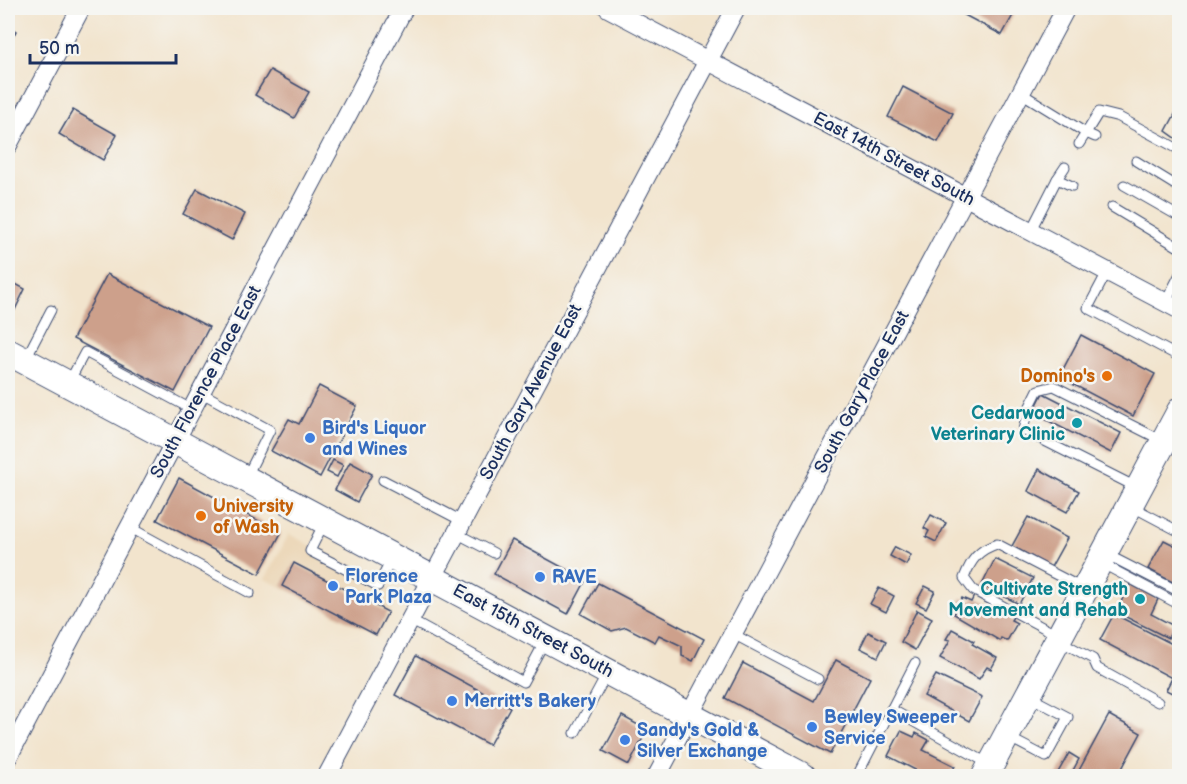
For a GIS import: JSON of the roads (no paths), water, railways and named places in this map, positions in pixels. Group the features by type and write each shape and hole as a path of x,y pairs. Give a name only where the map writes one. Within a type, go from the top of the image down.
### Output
{"main road":[{"name":"East 15th Street South","path":"16,357 803,777"},
{"path":"988,771 1179,411"}],"street":[{"path":"8,145 81,8"},
{"name":"South Florence Place East","path":"8,757 404,8"},
{"name":"East 14th Street South","path":"608,8 1172,307"},
{"name":"South Gary Avenue East","path":"327,777 736,8"},
{"name":"South Gary Place East","path":"657,777 1066,8"}],"lane":[{"path":"1021,93 1095,138"},
{"path":"1079,144 1099,112 1119,117 1179,150"},
{"path":"1136,161 1179,188"},
{"path":"1030,232 1065,167"},
{"path":"1057,179 1072,186"},
{"path":"1124,185 1179,218"},
{"path":"1112,207 1179,248"},
{"path":"1107,273 1088,308 1179,357"},
{"path":"1172,307 1179,274"},
{"path":"16,357 51,310"},
{"path":"68,384 85,352 191,409"},
{"path":"1163,441 1053,386 1038,390 1028,410 1023,430 1133,497 1179,532"},
{"path":"200,392 270,430 246,479"},
{"path":"383,480 459,527 494,553"},
{"path":"325,521 310,551 378,586 392,556"},
{"path":"129,527 250,593"},
{"path":"1084,589 997,544 982,549 970,562 964,578 973,590 1093,659 1097,668 1158,702"},
{"path":"1101,558 1179,592"},
{"path":"1101,558 1179,605"},
{"path":"410,620 523,682 547,639"},
{"path":"733,634 818,679"},
{"path":"857,777 915,663"},
{"path":"575,733 608,672"},
{"path":"1006,736 1046,757 1068,717 1028,696"},
{"path":"891,709 988,771"}],"place":[{"name":"Domino's","path":"1107,376"},
{"name":"Cedarwood Veterinary Clinic","path":"1077,423"},
{"name":"Bird's Liquor and Wines","path":"310,438"},
{"name":"University of Wash","path":"201,516"},
{"name":"RAVE","path":"540,577"},
{"name":"Florence Park Plaza","path":"333,586"},
{"name":"Cultivate Strength Movement and Rehab","path":"1140,599"},
{"name":"Merritt's Bakery","path":"452,701"},
{"name":"Bewley Sweeper Service","path":"812,727"},
{"name":"Sandy's Gold & Silver Exchange","path":"625,740"}]}
